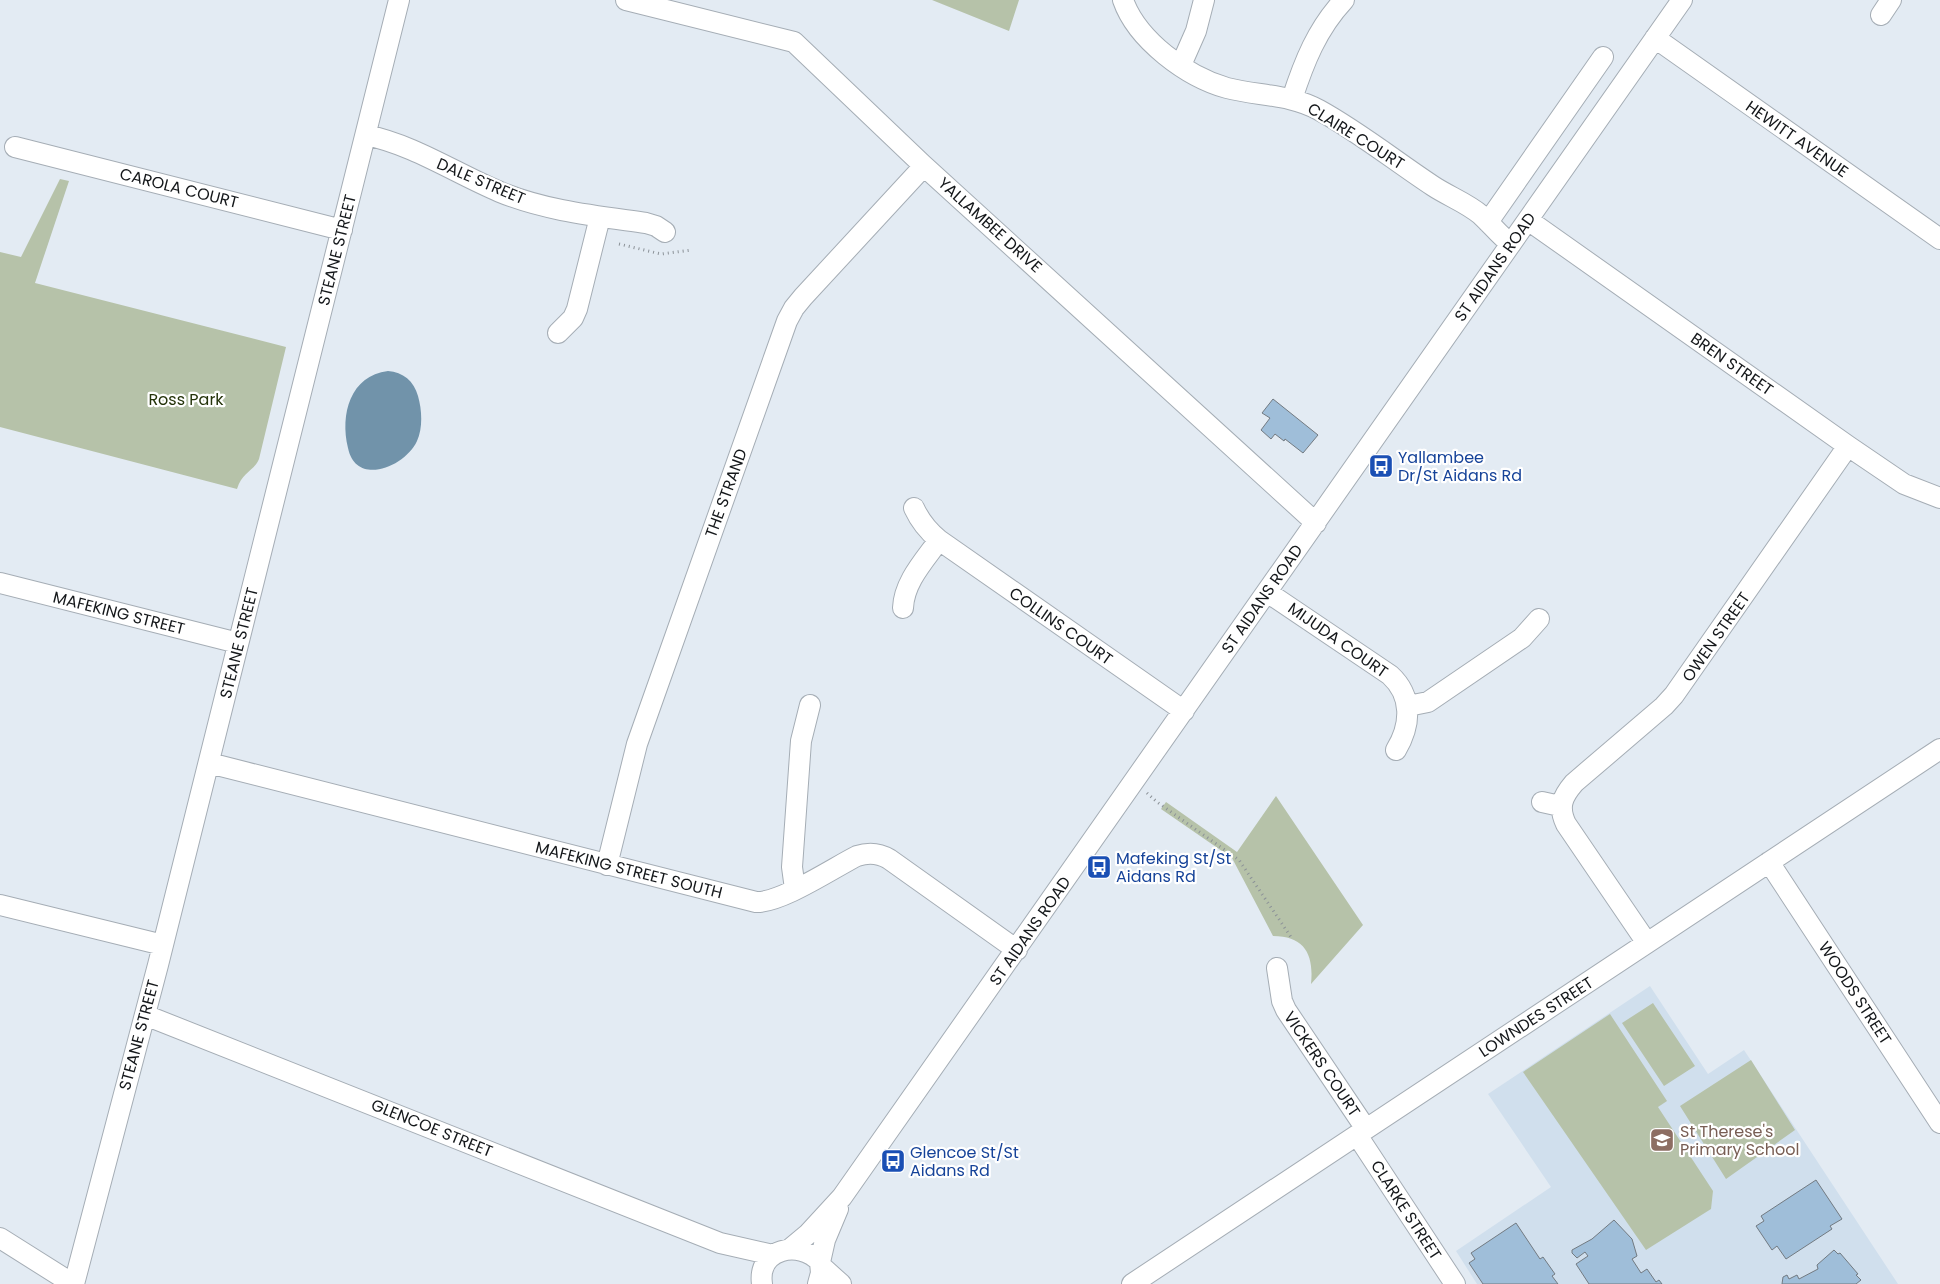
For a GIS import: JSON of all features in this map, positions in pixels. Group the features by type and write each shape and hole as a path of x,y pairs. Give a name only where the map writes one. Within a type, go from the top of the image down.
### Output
{"street":[{"name":"STEANE STREET","path":"73,1284 163,945 399,0"},
{"name":"YALLAMBEE DRIVE","path":"626,0 794,42 924,166 1316,523"},
{"name":"CLAIRE COURT","path":"1123,0 1128,14 1143,34 1181,66 1213,83 1292,99 1318,109 1433,186 1475,210 1496,232 1512,244"},
{"path":"1181,66 1196,30 1204,0"},
{"path":"1292,99 1306,59 1318,34 1344,0"},
{"name":"ST AIDANS ROAD","path":"781,1252 800,1241 842,1197 1682,0"},
{"name":"HEWITT AVENUE","path":"1655,38 1940,239"},
{"name":"ST AIDANS ROAD","path":"1488,222 1603,57"},
{"name":"DALE STREET","path":"366,134 396,142 486,186 521,200 555,209 646,223 656,226 664,232"},
{"name":"CAROLA COURT","path":"15,147 342,230"},
{"name":"THE STRAND","path":"607,865 637,744 787,320 794,308 924,166"},
{"path":"558,333 578,309 600,217"},
{"name":"BREN STREET","path":"1528,220 1904,484 1940,498"},
{"name":"OWEN STREET","path":"1648,943 1551,804 1674,695 1848,446"},
{"name":"COLLINS COURT","path":"914,508 928,531 939,540 1184,711"},
{"path":"903,608 903,598 910,582 939,540"},
{"name":"MAFEKING STREET","path":"0,583 238,643"},
{"name":"MIJUDA COURT","path":"1268,592 1390,675 1399,684 1408,706"},
{"path":"1396,750 1405,731 1408,706 1428,702 1522,638 1539,619"},
{"path":"795,889 792,868 801,741 810,706"},
{"name":"LOWNDES STREET","path":"1132,1284 1940,749"},
{"name":"MAFEKING STREET SOUTH","path":"209,763 756,902 771,900 857,856 872,853 879,854 889,859 1017,950"},
{"name":"WOODS STREET","path":"1769,862 1940,1123"},
{"path":"0,905 163,945"},
{"name":"VICKERS COURT","path":"1277,968 1282,1001 1286,1010 1361,1132"},
{"name":"GLENCOE STREET","path":"145,1015 720,1243 781,1252 806,1251 819,1271"},
{"name":"CLARKE STREET","path":"1361,1132 1455,1284"},
{"name":"ST AIDANS ROAD","path":"819,1271 825,1240 842,1197"},
{"path":"0,1238 73,1284"},
{"name":"GLENCOE STREET","path":"720,1243 742,1261 761,1283"},
{"path":"761,1283 765,1264 781,1252"},
{"path":"819,1271 841,1284"}],"path":[{"path":"619,244 661,254 692,250"},
{"path":"1148,794 1241,863 1291,936 1291,940"}],"shaded area":[{"name":"St Therese's Primary School","path":"1650,986 1708,1074 1744,1050 1898,1284 1477,1284 1456,1251 1551,1187 1488,1094"}],"green space":[{"path":"932,0 1019,0 1009,31"},
{"name":"Ross Park","path":"60,179 69,181 35,283 286,347 259,459 239,483 237,489 0,427 0,252 21,257"},
{"path":"1276,796 1363,925 1311,984 1311,964 1305,949 1293,939 1273,936 1232,858 1161,809 1166,802 1237,852"},
{"path":"1653,1003 1695,1066 1664,1086 1622,1023"},
{"path":"1610,1014 1667,1101 1658,1107 1713,1191 1711,1209 1646,1250 1523,1072"},
{"path":"1751,1060 1795,1130 1726,1179 1680,1106"}],"water":[{"path":"388,371 403,375 414,386 420,407 420,430 417,441 402,459 381,469 370,470 360,467 353,460 348,448 346,435 347,410 357,389 365,380 375,374"}],"building":[{"path":"1273,399 1318,435 1303,453 1285,439 1284,441 1275,434 1271,439 1261,430 1270,418 1262,413"},
{"path":"1816,1180 1842,1219 1830,1226 1832,1229 1786,1259 1777,1246 1772,1250 1756,1226 1764,1221 1761,1216"},
{"path":"1614,1220 1632,1239 1637,1256 1632,1259 1641,1273 1647,1269 1656,1282 1659,1280 1662,1284 1589,1284 1576,1264 1588,1256 1585,1252 1577,1258 1572,1253 1572,1250 1592,1239"},
{"path":"1516,1223 1540,1259 1543,1257 1555,1274 1552,1276 1558,1284 1483,1284 1469,1263 1475,1259 1471,1253"},
{"path":"1834,1250 1838,1254 1840,1253 1858,1274 1856,1275 1861,1280 1856,1284 1782,1284 1783,1277 1787,1275 1789,1279 1797,1275 1799,1279 1818,1269 1817,1265"}],"place":[{"name":"Yallambee Dr/St Aidans Rd","path":"1381,466"},
{"name":"Mafeking St/St Aidans Rd","path":"1099,867"},
{"name":"St Therese's Primary School","path":"1662,1140"},
{"name":"Glencoe St/St Aidans Rd","path":"893,1161"}]}
